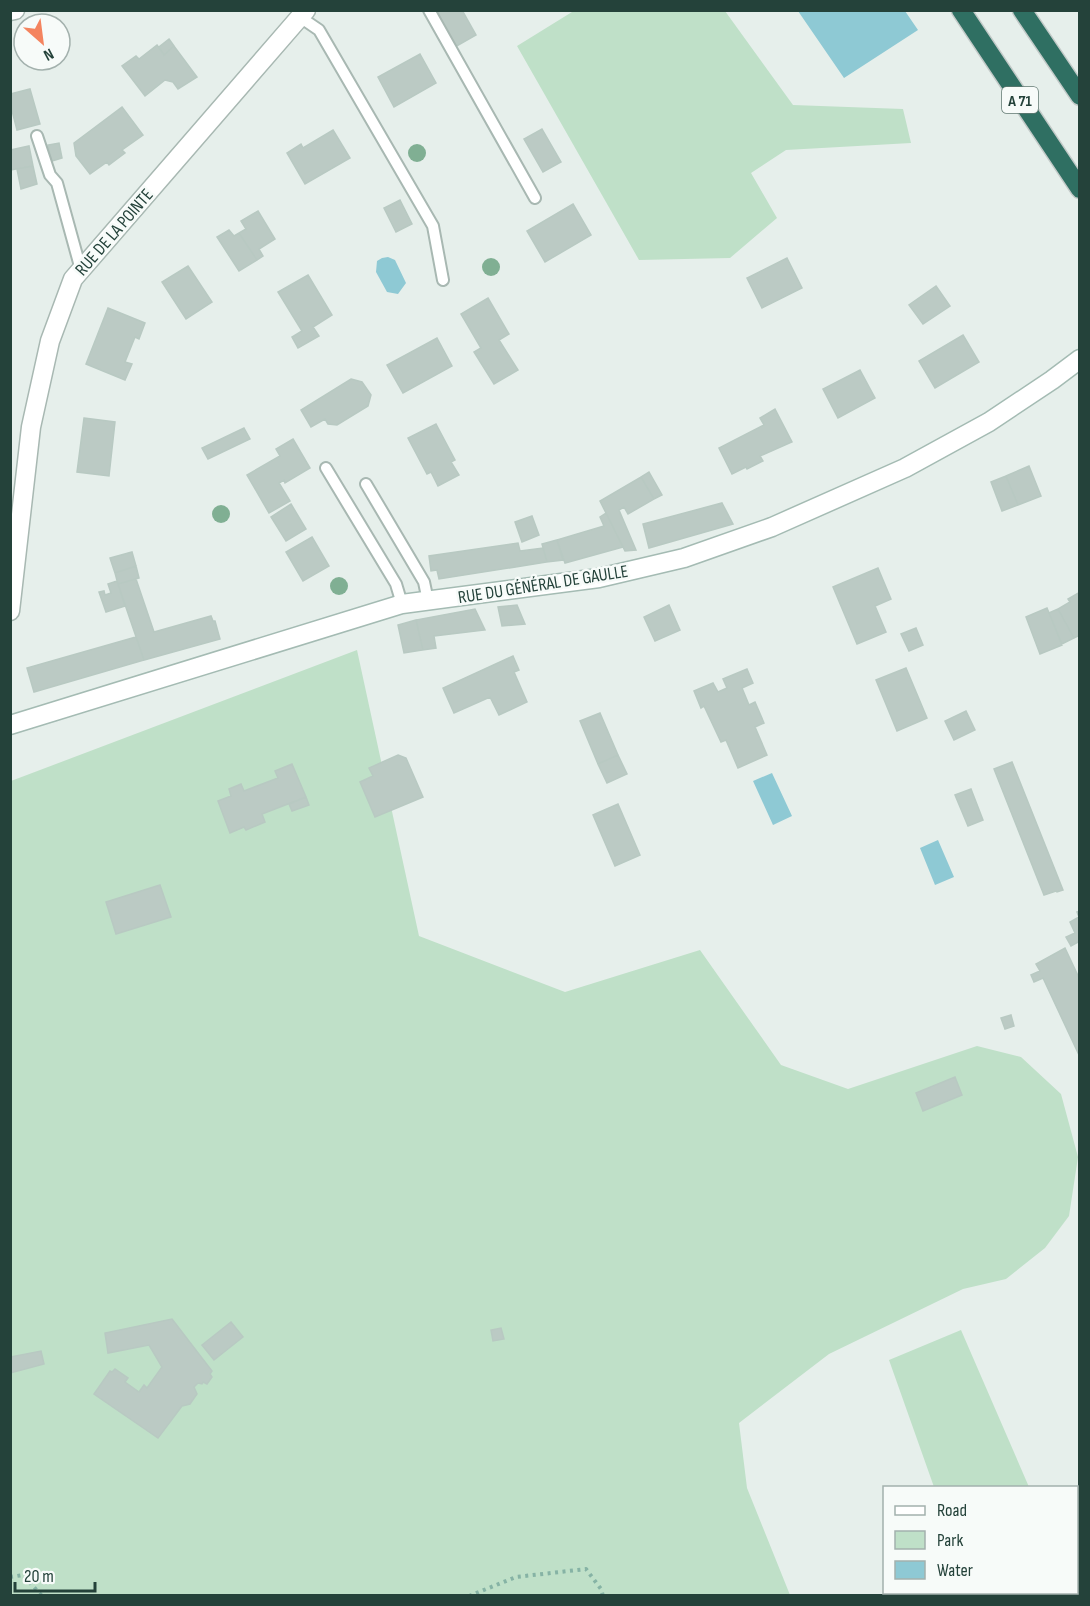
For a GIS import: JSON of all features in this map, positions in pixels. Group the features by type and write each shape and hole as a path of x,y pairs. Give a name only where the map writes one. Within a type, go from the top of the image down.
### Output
{"highway":[{"name":"A 71","path":"961,10 1080,189"},
{"path":"1022,10 1080,96"}],"main road":[{"name":"RUE DE LA POINTE","path":"10,611 31,427 50,341 73,279 303,14"},
{"name":"RUE DU GÉNÉRAL DE GAULLE","path":"10,725 402,604 599,578 695,554 772,527 905,468 989,422 1052,381 1080,359"}],"lane":[{"path":"429,10 536,198"},
{"path":"303,14 319,30 433,226 443,280"},
{"path":"37,136 50,175 57,183 81,270"},
{"path":"326,468 396,584 402,604"},
{"path":"366,484 423,582 428,601"}],"path":[{"path":"469,1596 516,1576 586,1569 602,1589 603,1596"},
{"path":"10,1577 23,1575 42,1596"}],"green space":[{"path":"579,10 725,11 793,105 903,109 911,143 786,150 751,173 777,218 730,258 639,260 517,46"},
{"path":"357,650 419,936 565,992 700,950 781,1065 848,1089 977,1046 1021,1057 1061,1094 1078,1157 1069,1216 1045,1248 1006,1279 963,1289 829,1354 739,1423 747,1488 790,1595 11,1596 11,781"},
{"path":"961,1330 1029,1486 934,1486 889,1360"}],"water":[{"path":"798,11 905,11 918,30 844,78"},
{"path":"388,257 395,260 406,283 398,294 387,292 376,272 377,261"},
{"path":"772,773 792,816 773,825 753,781"},
{"path":"938,840 954,877 935,885 920,848"}],"building":[{"path":"435,10 462,10 476,35 455,47"},
{"path":"169,39 174,46 164,55 159,47"},
{"path":"157,45 164,55 174,46 197,77 178,89 173,82 165,80 145,96 122,66 136,56 139,59"},
{"path":"420,54 436,83 394,107 378,77"},
{"path":"30,89 40,124 17,130 10,94"},
{"path":"122,107 143,135 122,150 125,153 109,165 107,162 90,174 76,156 74,143"},
{"path":"542,129 561,162 543,172 524,139"},
{"path":"333,130 350,158 305,184 287,153 301,144 303,148"},
{"path":"59,143 62,158 52,161 48,145"},
{"path":"29,146 33,166 10,170 10,150"},
{"path":"33,166 37,184 21,189 17,169"},
{"path":"400,200 412,224 396,232 384,208"},
{"path":"573,204 591,235 545,262 527,231"},
{"path":"258,211 275,239 259,249 263,256 257,260 239,233 246,229 241,221"},
{"path":"229,230 234,236 239,233 257,260 239,271 217,237"},
{"path":"787,258 802,288 762,308 747,278"},
{"path":"188,266 212,302 186,319 162,282"},
{"path":"308,275 332,315 313,327 319,336 298,348 292,337 302,331 278,292"},
{"path":"936,286 950,306 923,324 909,305"},
{"path":"488,298 509,334 499,340 518,370 494,384 474,352 481,348 461,314"},
{"path":"108,308 145,323 139,339 135,337 125,362 132,364 125,380 86,364"},
{"path":"963,335 979,362 935,388 919,361"},
{"path":"437,338 452,366 403,393 387,365"},
{"path":"860,370 875,398 838,418 823,389"},
{"path":"351,379 362,382 371,395 368,406 337,425 328,424 325,419 311,427 301,410"},
{"path":"775,409 792,442 760,456 763,461 732,474 719,448 764,425 760,418"},
{"path":"84,418 115,422 109,476 77,472"},
{"path":"436,424 455,460 451,462 459,475 438,486 431,472 427,474 408,438"},
{"path":"244,428 250,439 208,459 202,448"},
{"path":"293,439 310,468 285,483 284,480 279,483 290,501 269,513 247,475 280,456 276,449"},
{"path":"1029,466 1041,496 1018,505 1006,476"},
{"path":"649,472 662,495 654,499 641,477"},
{"path":"1006,476 1018,505 1002,511 991,482"},
{"path":"641,477 654,499 628,514 624,507 619,510 636,550 625,551 600,501"},
{"path":"722,503 733,524 649,548 643,524"},
{"path":"291,504 306,529 286,541 271,517"},
{"path":"606,513 623,547 565,563 557,540 604,526 600,517"},
{"path":"532,516 539,535 522,542 515,522"},
{"path":"312,537 329,566 303,581 286,552"},
{"path":"557,540 563,560 547,562 542,544"},
{"path":"518,543 520,551 543,548 547,562 439,579 437,570 431,571 429,556"},
{"path":"132,552 136,566 115,573 110,558"},
{"path":"136,566 139,578 118,584 115,573"},
{"path":"878,568 891,599 875,606 886,632 857,644 833,587"},
{"path":"136,579 154,632 211,616 215,621 220,639 144,660 118,584"},
{"path":"117,581 125,606 106,612 99,592 104,591 105,595 111,593 108,584"},
{"path":"1080,592 1080,635 1074,638 1058,609"},
{"path":"517,605 525,624 502,626 498,607"},
{"path":"669,605 680,630 655,641 644,617"},
{"path":"1047,608 1062,645 1040,654 1026,617"},
{"path":"475,609 485,630 434,636 436,648 423,650 416,620"},
{"path":"1058,609 1074,638 1062,644 1049,613"},
{"path":"416,620 423,650 404,653 398,625"},
{"path":"916,628 923,645 909,651 901,634"},
{"path":"136,637 144,660 34,692 27,668"},
{"path":"513,656 519,670 514,672 527,702 499,715 490,697 454,713 443,688"},
{"path":"906,668 927,718 897,731 876,680"},
{"path":"747,669 753,683 742,688 749,705 755,702 764,723 755,727 767,755 738,768 726,740 721,742 704,706 701,708 694,691 713,683 718,692 727,688 723,679"},
{"path":"966,711 975,730 954,740 945,721"},
{"path":"600,713 618,755 598,764 580,721"},
{"path":"398,755 406,758 423,797 375,817 360,782 373,776 369,768"},
{"path":"618,755 627,774 607,783 598,764"},
{"path":"1012,762 1063,890 1044,895 994,769"},
{"path":"292,764 306,797 262,814 265,822 246,830 244,827 230,833 218,801 231,796 229,789 241,784 244,791 278,778 275,771"},
{"path":"971,789 983,820 968,826 955,795"},
{"path":"306,797 309,805 292,811 289,804"},
{"path":"618,804 640,855 615,866 593,815"},
{"path":"160,885 171,917 116,934 106,902"},
{"path":"1080,911 1080,941 1071,946 1066,937 1075,933 1070,922 1079,917 1077,912"},
{"path":"1065,948 1080,980 1079,1055 1043,978 1034,982 1031,975 1040,971 1036,964"},
{"path":"1011,1015 1014,1026 1005,1029 1001,1018"},
{"path":"955,1077 962,1095 923,1111 916,1093"},
{"path":"172,1319 212,1371 210,1374 212,1377 207,1384 198,1383 194,1387 197,1394 190,1404 182,1406 158,1438 94,1394 110,1371 115,1369 128,1378 125,1382 139,1392 144,1385 147,1388 162,1367 149,1345 108,1353 105,1333"},
{"path":"231,1322 243,1337 214,1360 202,1345"},
{"path":"501,1328 504,1339 493,1341 491,1330"},
{"path":"41,1351 44,1364 10,1373 10,1357"}]}
